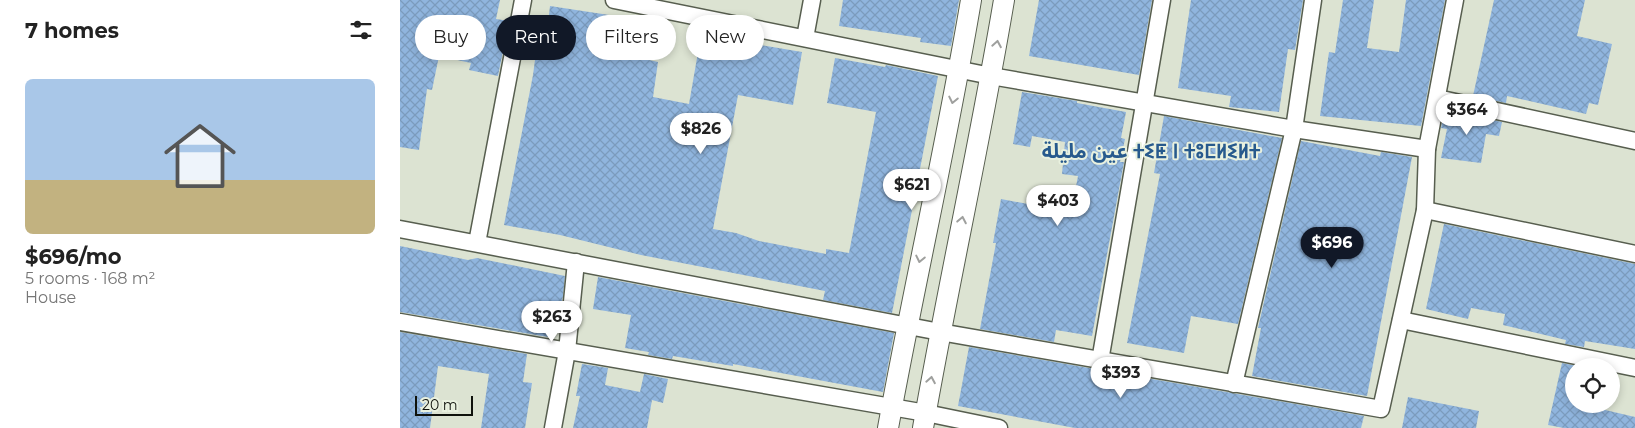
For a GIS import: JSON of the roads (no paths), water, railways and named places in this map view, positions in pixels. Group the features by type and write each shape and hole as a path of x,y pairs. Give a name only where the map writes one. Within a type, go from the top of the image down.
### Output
{"street":[{"path":"478,243 524,0"},
{"path":"614,0 663,5 805,38 991,76 1294,129 1427,149"},
{"path":"805,38 812,0"},
{"path":"888,428 906,325 959,69 971,0"},
{"path":"924,421 1004,0"},
{"path":"1100,361 1162,0"},
{"path":"1234,384 1294,129 1313,0"},
{"path":"400,229 940,332 1381,409 1425,210 1427,149 1456,0"},
{"path":"1437,98 1635,141"},
{"path":"1425,210 1635,254"},
{"path":"553,428 566,351 576,262"},
{"path":"1401,320 1635,368"},
{"path":"400,322 891,408 924,421 999,428"}],"district":[{"name":"عين مليلة ⵜⵉⵟ ⵏ ⵜⵓⵎⵍⵉⵍⵜ","path":"1151,151"}]}
